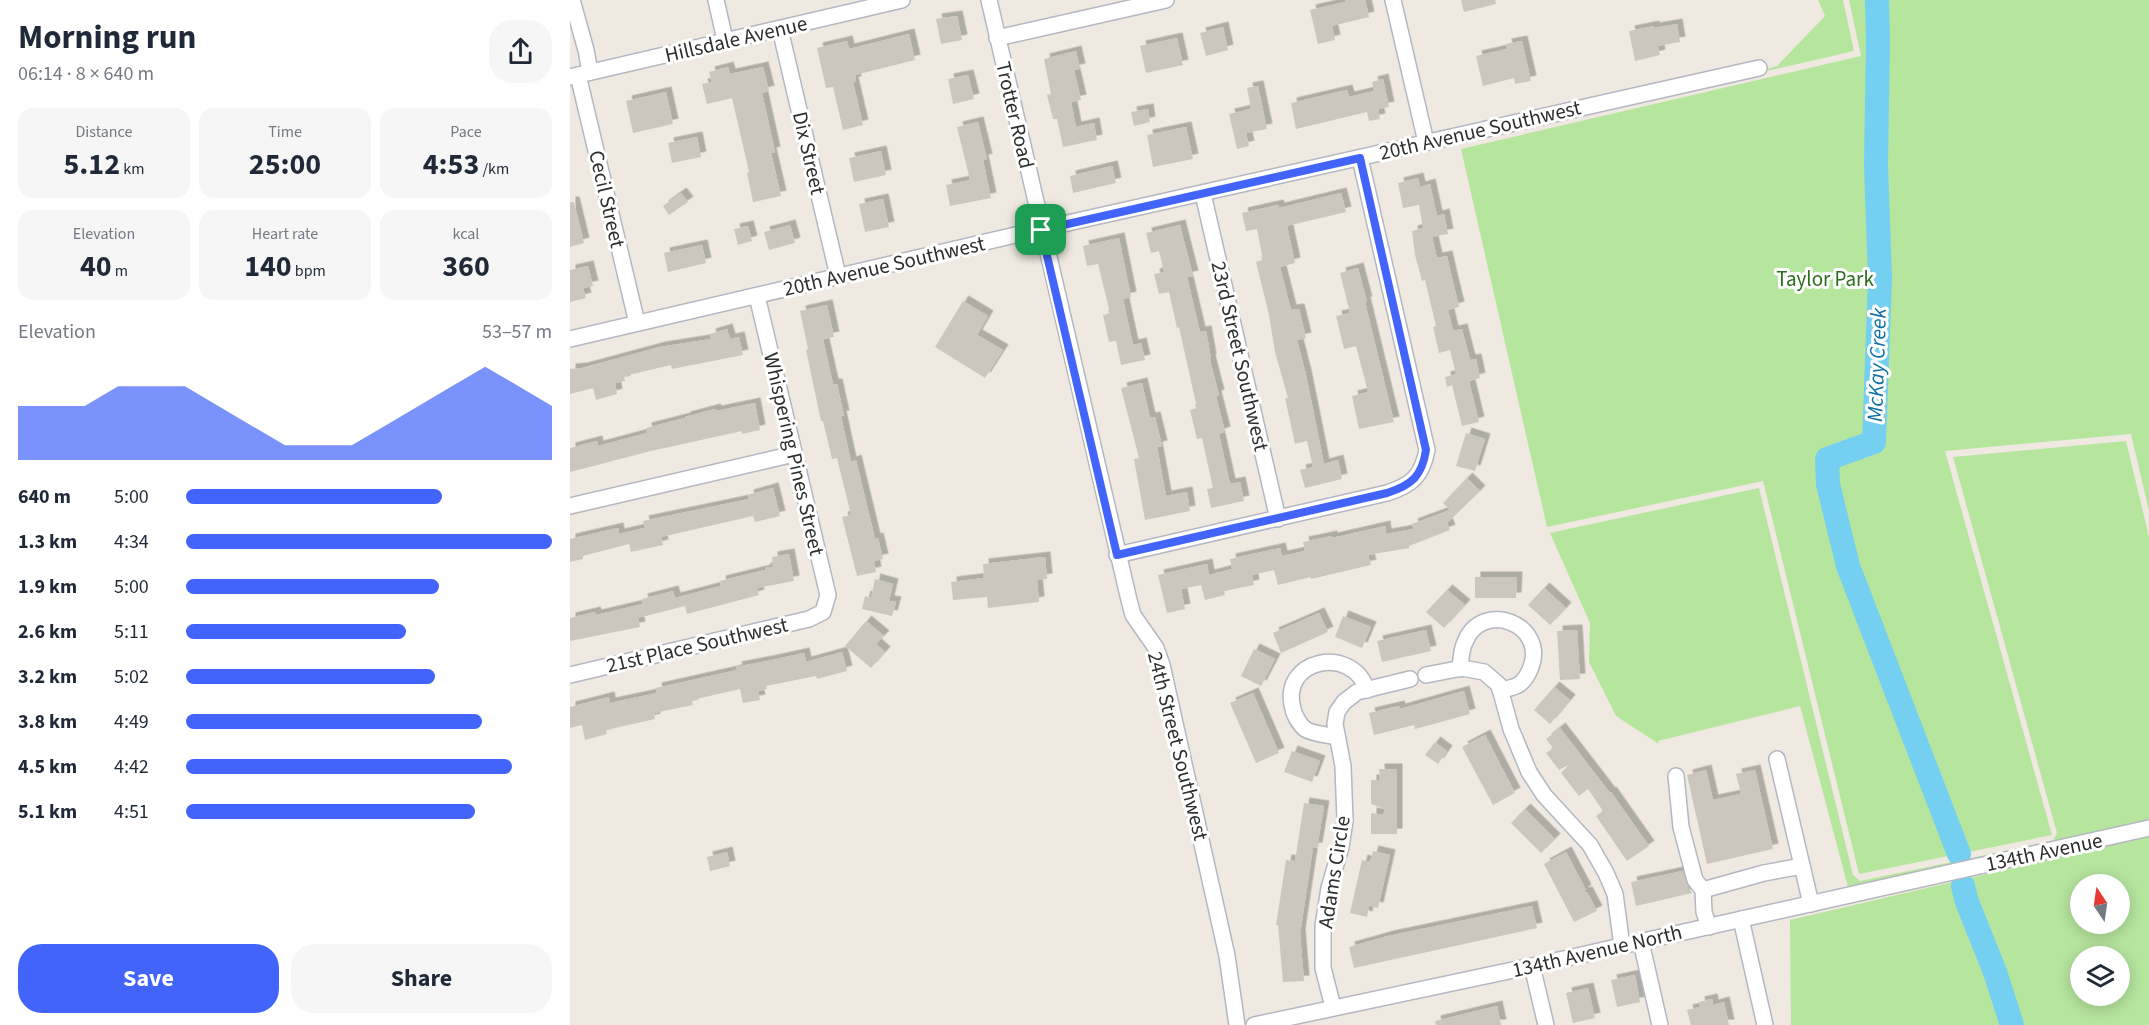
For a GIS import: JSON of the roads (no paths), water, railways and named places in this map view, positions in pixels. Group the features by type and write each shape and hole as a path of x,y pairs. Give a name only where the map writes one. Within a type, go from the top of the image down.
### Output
{"street":[{"name":"Cecil Street","path":"572,0 586,50 579,75 637,323"},
{"path":"716,0 725,40"},
{"name":"Hillsdale Avenue","path":"579,75 780,29 862,5 902,0"},
{"name":"Trotter Road","path":"989,0 1041,230"},
{"path":"997,38 1166,0"},
{"path":"1393,0 1426,142"},
{"name":"Dix Street","path":"780,29 838,276"},
{"name":"20th Avenue Southwest","path":"570,339 838,276 1759,68"},
{"path":"1117,555 1399,489 1413,480 1423,467 1426,450 1360,158"},
{"name":"23rd Street Southwest","path":"1203,194 1278,519"},
{"name":"24th Street Southwest","path":"1041,230 1133,615 1156,648 1162,665 1225,946 1237,1025"},
{"name":"Whispering Pines Street","path":"757,296 828,595 823,612"},
{"path":"570,506 794,454"},
{"name":"21st Place Southwest","path":"570,675 809,619 823,612"},
{"path":"1460,669 1464,642 1472,629 1484,621 1512,622 1524,630 1529,637 1533,663 1529,674 1518,686 1500,690"},
{"path":"1337,737 1305,729 1294,713 1291,700 1292,685 1297,676 1309,667 1323,662 1335,662 1349,667 1363,678 1366,690"},
{"path":"1426,675 1460,669 1484,672 1499,685 1511,729 1529,772 1544,795 1590,845 1606,873 1615,894 1622,946"},
{"name":"Adams Circle","path":"1333,1007 1323,968 1323,926 1329,888 1341,847 1345,821 1343,766 1335,724 1337,712 1344,702 1357,692 1410,679"},
{"path":"1777,759 1811,903"},
{"path":"1676,776 1681,827 1695,880 1703,890 1704,912 1708,927"},
{"name":"134th Avenue","path":"1938,875 2149,828"},
{"path":"1703,890 1764,873 1802,866"},
{"name":"134th Avenue North","path":"1254,1025 1532,966 1938,875"},
{"path":"1742,919 1765,1025"},
{"path":"1641,942 1660,1025"},
{"path":"1532,966 1546,1025"}],"waterway":[{"name":"McKay Creek","path":"1877,0 1876,165 1880,278 1874,442 1827,459 1828,484 1848,566 1959,854"},
{"name":"McKay Creek","path":"1963,886 2012,1025"}],"park label":[{"name":"Taylor Park","path":"1825,279"}]}
